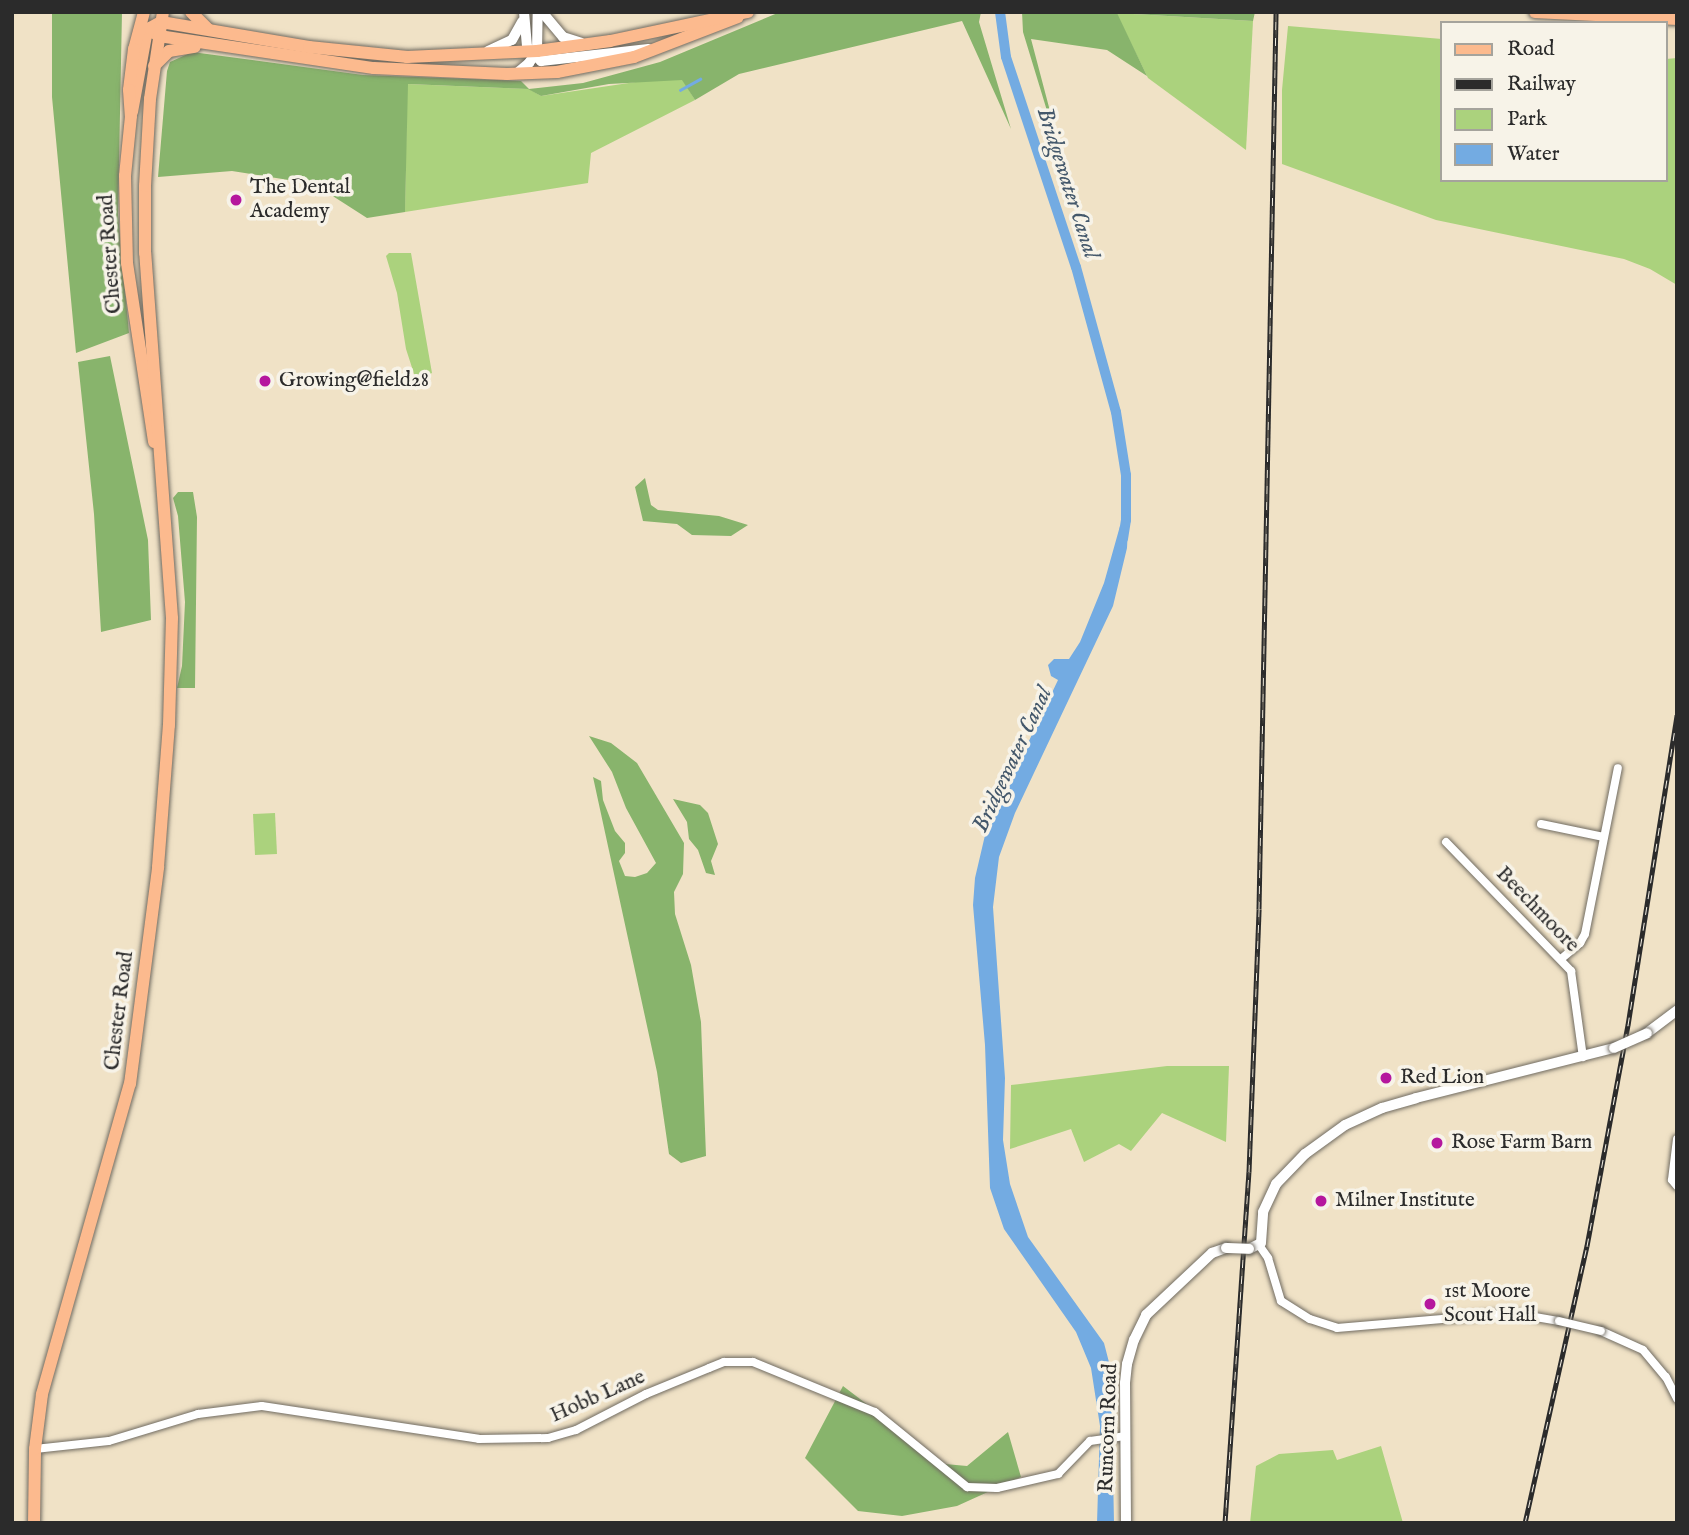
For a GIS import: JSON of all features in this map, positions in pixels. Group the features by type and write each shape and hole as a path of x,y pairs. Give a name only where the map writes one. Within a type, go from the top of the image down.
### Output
{"main road":[{"path":"145,12 158,25 216,44 393,70 517,73 582,68 666,47 748,12"},
{"name":"Chester Road","path":"145,12 134,49 130,90 131,116 125,176 127,263 163,494"},
{"path":"191,12 208,29"},
{"path":"131,116 146,36 158,25 208,29 374,55 407,57 534,53 748,12"},
{"path":"1535,12 1677,19"},
{"path":"1601,12 1653,18"},
{"name":"Chester Road","path":"34,1523 35,1449 42,1394 51,1353 111,1155 131,1074 158,867 169,725 172,618 145,254 145,171 158,25"},
{"path":"154,67 164,54 173,50 216,44"}],"street":[{"path":"540,12 563,37 586,44"},
{"path":"517,73 534,53 540,12"},
{"path":"524,13 534,53 549,61 666,47"},
{"path":"481,54 512,40 521,27 524,13"},
{"path":"1561,959 1580,943 1585,934 1618,768"},
{"path":"1541,824 1604,837"},
{"name":"Beechmoore","path":"1446,842 1570,971 1583,1057"},
{"path":"1676,1014 1647,1033 1614,1048 1404,1101 1345,1125 1305,1154 1276,1185 1263,1212 1254,1247 1268,1258 1281,1301 1310,1319 1337,1328 1513,1312 1559,1321 1601,1331 1643,1350 1666,1377 1677,1399"},
{"path":"1677,1139 1672,1180 1677,1186"},
{"name":"Runcorn Road","path":"1126,1523 1122,1436 1127,1364 1146,1315 1212,1253 1226,1248 1254,1247"},
{"name":"Hobb Lane","path":"35,1449 109,1441 198,1414 262,1406 479,1439 548,1438 576,1430 646,1394 724,1362 753,1362 875,1412 967,1487 997,1488 1058,1474 1084,1446 1098,1438 1122,1436"}],"green space":[{"path":"52,12 122,12 118,214 129,333 76,353 52,97"},
{"path":"780,12 981,12 979,22 1011,129 962,21 739,74 695,100 682,80 609,84 541,96 528,89 408,84 405,212 367,218 314,184 232,171 158,177 167,71 170,62 192,52 363,75 521,81 529,89 583,83 660,62"},
{"path":"1022,12 1255,12 1253,21 1117,13 1147,76 1107,50 1031,39 1069,183 1023,32"},
{"path":"1116,13 1253,21 1246,150 1148,78"},
{"path":"1288,26 1440,39 1440,182 1668,182 1668,59 1677,58 1677,285 1650,269 1624,259 1436,220 1282,164 1282,90"},
{"path":"649,80 683,80 695,100 591,153 588,183 405,212 407,84 529,89 541,96"},
{"path":"389,253 411,253 432,373 416,380 406,349 397,293 386,256"},
{"path":"110,356 148,540 151,620 101,632 94,514 78,362"},
{"path":"645,478 651,505 658,510 719,516 748,525 731,536 692,535 677,524 643,521 635,487"},
{"path":"178,492 193,492 197,517 195,688 177,688 182,666 185,602 178,516 173,498"},
{"path":"589,736 611,743 637,763 684,843 683,874 674,892 675,914 691,965 701,1022 706,1156 681,1163 669,1154 657,1072 593,777 601,781 603,800 615,831 625,843 625,853 619,861 625,876 635,877 647,873 656,863 626,808 612,772"},
{"path":"673,799 700,805 708,813 718,844 711,861 715,875 706,873 698,850 689,839 687,822"},
{"path":"275,813 277,854 255,855 253,814"},
{"path":"1167,1066 1229,1066 1226,1142 1162,1113 1131,1151 1119,1144 1084,1162 1071,1129 1010,1149 1011,1085"},
{"path":"843,1386 945,1464 967,1466 1008,1432 1021,1477 957,1506 902,1516 858,1511 805,1458"},
{"path":"1381,1446 1403,1523 1250,1523 1256,1466 1279,1454 1333,1450 1337,1460"}],"water":[{"path":"1120,526 1128,528 1127,548 1113,606 1015,813 999,857 993,907 1005,1078 1003,1140 1010,1184 1028,1237 1104,1343 1111,1370 1114,1523 1097,1523 1100,1426 1091,1368 1076,1332 1004,1229 990,1188 985,1045 973,905 975,878 986,831 1058,680 1051,676 1048,665 1054,659 1069,659 1080,642 1104,583"}],"waterway":[{"name":"Bridgewater Canal","path":"1000,12 1006,57 1076,267 1116,412 1126,475 1126,520 1123,539"},
{"path":"680,90 700,79"}],"railway":[{"path":"1225,1523 1249,1172 1259,909 1276,12"},
{"path":"1525,1523 1587,1246 1628,1025 1677,715"}],"place":[{"name":"The Dental Academy","path":"236,200"},
{"name":"Growing@field28","path":"265,381"},
{"name":"Red Lion","path":"1386,1078"},
{"name":"Rose Farm Barn","path":"1437,1143"},
{"name":"Milner Institute","path":"1321,1201"},
{"name":"1st Moore Scout Hall","path":"1430,1304"}]}
